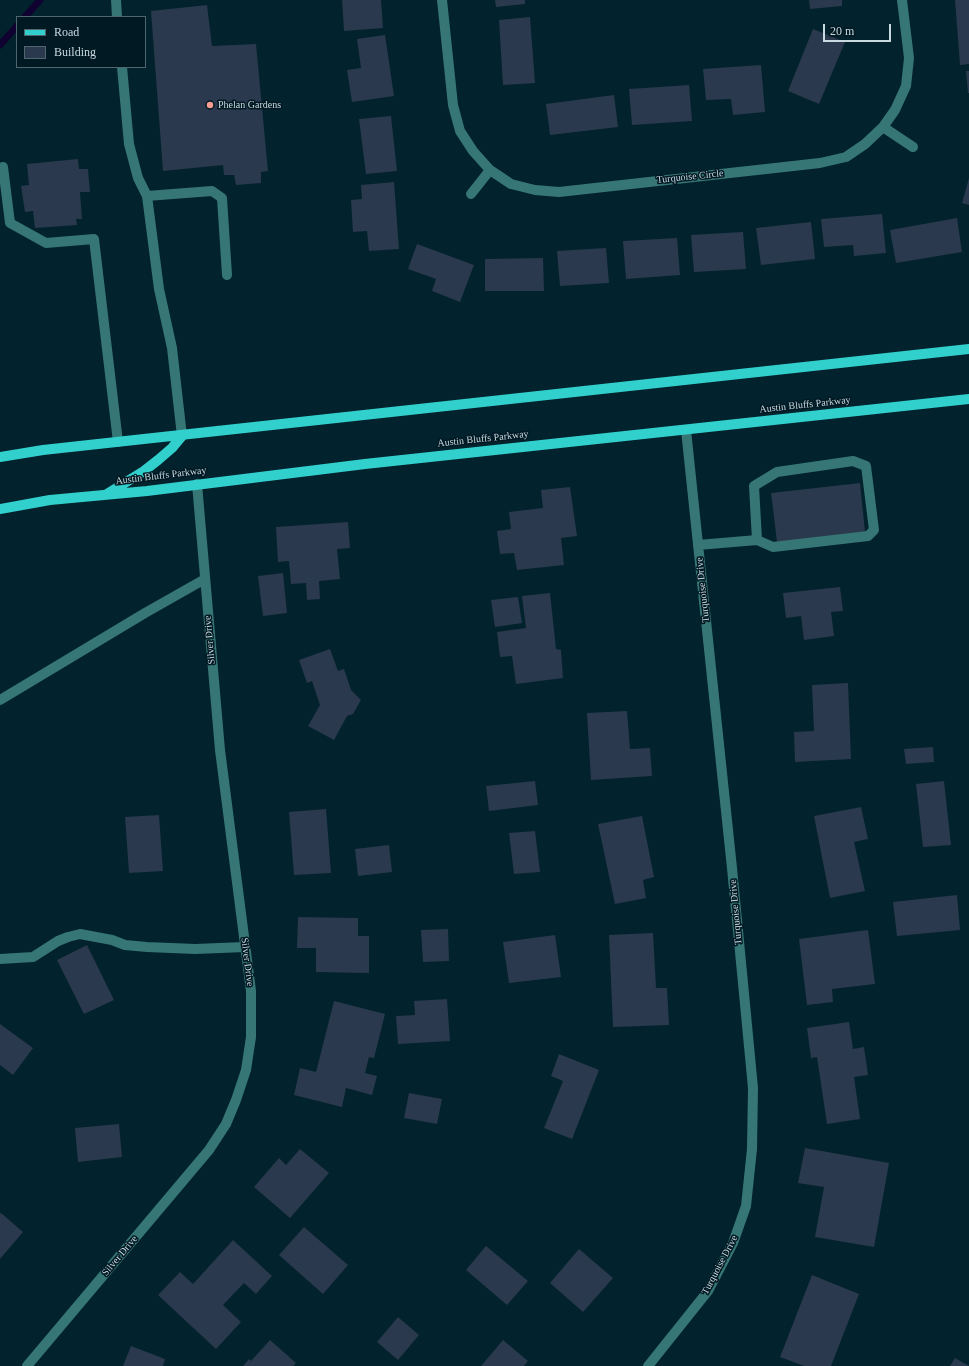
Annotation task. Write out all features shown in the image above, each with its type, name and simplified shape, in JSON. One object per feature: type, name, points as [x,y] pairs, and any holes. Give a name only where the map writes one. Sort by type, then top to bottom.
[{"type":"main road","points":[[0,457],[43,450],[969,349]]},
{"type":"main road","name":"Austin Bluffs Parkway","points":[[0,510],[50,500],[106,495],[373,463],[969,399]]},
{"type":"main road","points":[[106,495],[144,471],[172,448],[182,436]]},
{"type":"street","points":[[116,0],[118,16]]},
{"type":"street","name":"Turquoise Circle","points":[[442,0],[453,105],[460,131],[473,151],[490,170],[511,184],[535,190],[559,192],[820,163],[846,157],[865,144],[883,127],[895,110],[906,86],[909,58],[902,0]]},
{"type":"street","points":[[122,68],[129,144],[138,178],[147,196],[159,290],[172,348],[182,436]]},
{"type":"street","points":[[883,127],[913,147]]},
{"type":"street","points":[[2,167],[10,223],[46,243],[94,239],[118,442]]},
{"type":"street","points":[[471,194],[490,170]]},
{"type":"street","points":[[147,196],[212,191],[222,198],[227,275]]},
{"type":"street","name":"Turquoise Drive","points":[[648,1366],[708,1291],[733,1243],[746,1206],[752,1149],[752,1088],[732,868],[686,430]]},
{"type":"street","points":[[698,545],[757,540],[773,547],[868,536],[874,530],[866,466],[853,461],[777,472],[754,486],[757,540]]},
{"type":"street","name":"Silver Drive","points":[[28,1366],[210,1150],[226,1124],[246,1070],[251,1037],[251,991],[220,750],[196,484]]},
{"type":"street","points":[[0,700],[145,612],[205,579]]},
{"type":"street","points":[[0,959],[33,957],[58,941],[80,934],[112,940],[125,945],[147,947],[195,949],[245,947]]},
{"type":"building","points":[[342,0],[381,0],[383,28],[344,31]]},
{"type":"building","points":[[495,0],[525,0],[525,4],[496,7]]},
{"type":"building","points":[[809,0],[842,0],[842,6],[810,9]]},
{"type":"building","points":[[955,0],[969,0],[969,64],[960,65]]},
{"type":"building","name":"Phelan Gardens","points":[[207,5],[212,46],[256,44],[268,171],[261,172],[261,183],[236,185],[234,175],[224,175],[223,165],[163,171],[151,11]]},
{"type":"building","points":[[530,17],[535,83],[503,85],[499,20]]},
{"type":"building","points":[[813,29],[845,42],[819,104],[788,91]]},
{"type":"building","points":[[385,35],[394,96],[352,102],[347,70],[361,68],[357,39]]},
{"type":"building","points":[[761,65],[765,112],[733,115],[731,99],[706,100],[703,69]]},
{"type":"building","points":[[966,71],[969,71],[969,93],[968,93]]},
{"type":"building","points":[[689,85],[692,121],[632,125],[629,89]]},
{"type":"building","points":[[614,95],[618,127],[550,135],[546,104]]},
{"type":"building","points":[[391,116],[397,171],[366,174],[359,119]]},
{"type":"building","points":[[78,159],[79,169],[88,169],[90,192],[80,192],[82,219],[76,219],[77,225],[35,228],[33,211],[25,212],[21,186],[29,185],[27,164]]},
{"type":"building","points":[[969,178],[969,205],[962,203]]},
{"type":"building","points":[[394,182],[399,249],[369,251],[367,231],[353,232],[351,200],[362,199],[361,185]]},
{"type":"building","points":[[882,214],[886,253],[854,256],[853,245],[824,247],[821,219]]},
{"type":"building","points":[[957,218],[962,252],[896,263],[890,230]]},
{"type":"building","points":[[811,222],[815,259],[761,265],[756,228]]},
{"type":"building","points":[[743,232],[746,269],[694,272],[691,235]]},
{"type":"building","points":[[677,238],[680,275],[626,279],[623,241]]},
{"type":"building","points":[[417,244],[474,265],[460,302],[432,291],[436,279],[408,269]]},
{"type":"building","points":[[606,248],[609,283],[560,286],[557,251]]},
{"type":"building","points":[[543,258],[544,291],[485,291],[485,259]]},
{"type":"building","points":[[860,483],[865,532],[777,542],[771,493]]},
{"type":"building","points":[[570,487],[577,536],[561,538],[564,565],[517,570],[514,553],[500,554],[497,531],[511,529],[509,512],[543,508],[541,490]]},
{"type":"building","points":[[348,522],[350,548],[337,549],[340,579],[319,581],[320,599],[307,600],[306,583],[291,584],[289,561],[278,562],[276,527]]},
{"type":"building","points":[[283,573],[287,613],[263,616],[258,576]]},
{"type":"building","points":[[840,587],[843,611],[831,612],[834,636],[804,640],[801,616],[786,618],[783,593]]},
{"type":"building","points":[[550,593],[556,649],[561,650],[563,678],[516,684],[512,656],[500,657],[497,632],[526,628],[522,596]]},
{"type":"building","points":[[518,597],[522,623],[495,627],[491,600]]},
{"type":"building","points":[[330,649],[338,671],[344,669],[351,690],[361,700],[353,714],[347,716],[334,740],[308,726],[320,705],[312,681],[307,683],[299,660]]},
{"type":"building","points":[[848,683],[851,759],[795,762],[794,732],[814,731],[812,685]]},
{"type":"building","points":[[627,711],[630,749],[650,748],[652,776],[591,780],[587,713]]},
{"type":"building","points":[[933,747],[934,762],[906,764],[904,749]]},
{"type":"building","points":[[535,781],[538,805],[489,811],[486,786]]},
{"type":"building","points":[[944,781],[951,845],[923,847],[916,784]]},
{"type":"building","points":[[861,807],[868,839],[854,842],[865,891],[830,898],[814,816]]},
{"type":"building","points":[[326,809],[331,873],[294,875],[289,812]]},
{"type":"building","points":[[159,815],[163,871],[129,873],[125,817]]},
{"type":"building","points":[[642,816],[654,877],[643,880],[646,898],[615,904],[598,824]]},
{"type":"building","points":[[535,831],[540,872],[514,874],[509,833]]},
{"type":"building","points":[[389,845],[392,872],[358,876],[355,849]]},
{"type":"building","points":[[957,895],[960,930],[897,936],[893,902]]},
{"type":"building","points":[[298,917],[358,918],[358,936],[369,936],[369,973],[316,972],[316,948],[297,948]]},
{"type":"building","points":[[448,929],[449,961],[423,962],[421,930]]},
{"type":"building","points":[[868,930],[875,984],[832,989],[833,1002],[807,1005],[799,939]]},
{"type":"building","points":[[653,933],[656,988],[667,988],[669,1025],[613,1027],[609,935]]},
{"type":"building","points":[[555,935],[561,977],[509,983],[503,942]]},
{"type":"building","points":[[87,945],[114,1000],[84,1014],[57,960]]},
{"type":"building","points":[[447,999],[450,1041],[398,1044],[396,1016],[415,1015],[414,1001]]},
{"type":"building","points":[[334,1001],[385,1014],[374,1058],[369,1057],[365,1073],[377,1076],[372,1095],[346,1088],[342,1107],[294,1095],[300,1068],[316,1072]]},
{"type":"building","points":[[849,1022],[853,1049],[864,1047],[868,1075],[854,1077],[860,1119],[827,1124],[817,1057],[811,1058],[807,1028]]},
{"type":"building","points":[[0,1024],[33,1048],[13,1075],[0,1065]]},
{"type":"building","points":[[559,1054],[599,1070],[572,1139],[544,1128],[563,1081],[551,1076]]},
{"type":"building","points":[[409,1093],[442,1099],[437,1124],[404,1118]]},
{"type":"building","points":[[119,1124],[122,1157],[78,1162],[75,1128]]},
{"type":"building","points":[[805,1148],[889,1163],[874,1247],[815,1237],[824,1187],[798,1183]]},
{"type":"building","points":[[300,1149],[329,1173],[290,1218],[254,1187],[279,1158],[286,1165]]},
{"type":"building","points":[[1,1213],[23,1232],[0,1259],[0,1214]]},
{"type":"building","points":[[304,1227],[348,1265],[323,1294],[279,1255]]},
{"type":"building","points":[[233,1240],[272,1276],[256,1294],[244,1283],[223,1305],[241,1322],[216,1349],[158,1295],[180,1272],[193,1284]]},
{"type":"building","points":[[486,1246],[528,1281],[507,1305],[466,1270]]},
{"type":"building","points":[[579,1249],[613,1278],[583,1312],[550,1283]]},
{"type":"building","points":[[812,1275],[859,1294],[831,1366],[804,1366],[780,1357]]},
{"type":"building","points":[[398,1317],[419,1335],[398,1360],[377,1342]]},
{"type":"building","points":[[270,1340],[296,1363],[293,1366],[243,1366],[249,1359],[251,1361]]},
{"type":"building","points":[[503,1340],[528,1361],[524,1366],[481,1366]]},
{"type":"building","points":[[131,1346],[165,1359],[163,1366],[123,1366]]},
{"type":"building","points":[[955,1358],[969,1366],[950,1366]]},
{"type":"waterway","points":[[26,16],[40,0]]},
{"type":"waterway","points":[[0,45],[16,27]]},
{"type":"place","name":"Phelan Gardens","points":[[210,105]]}]
